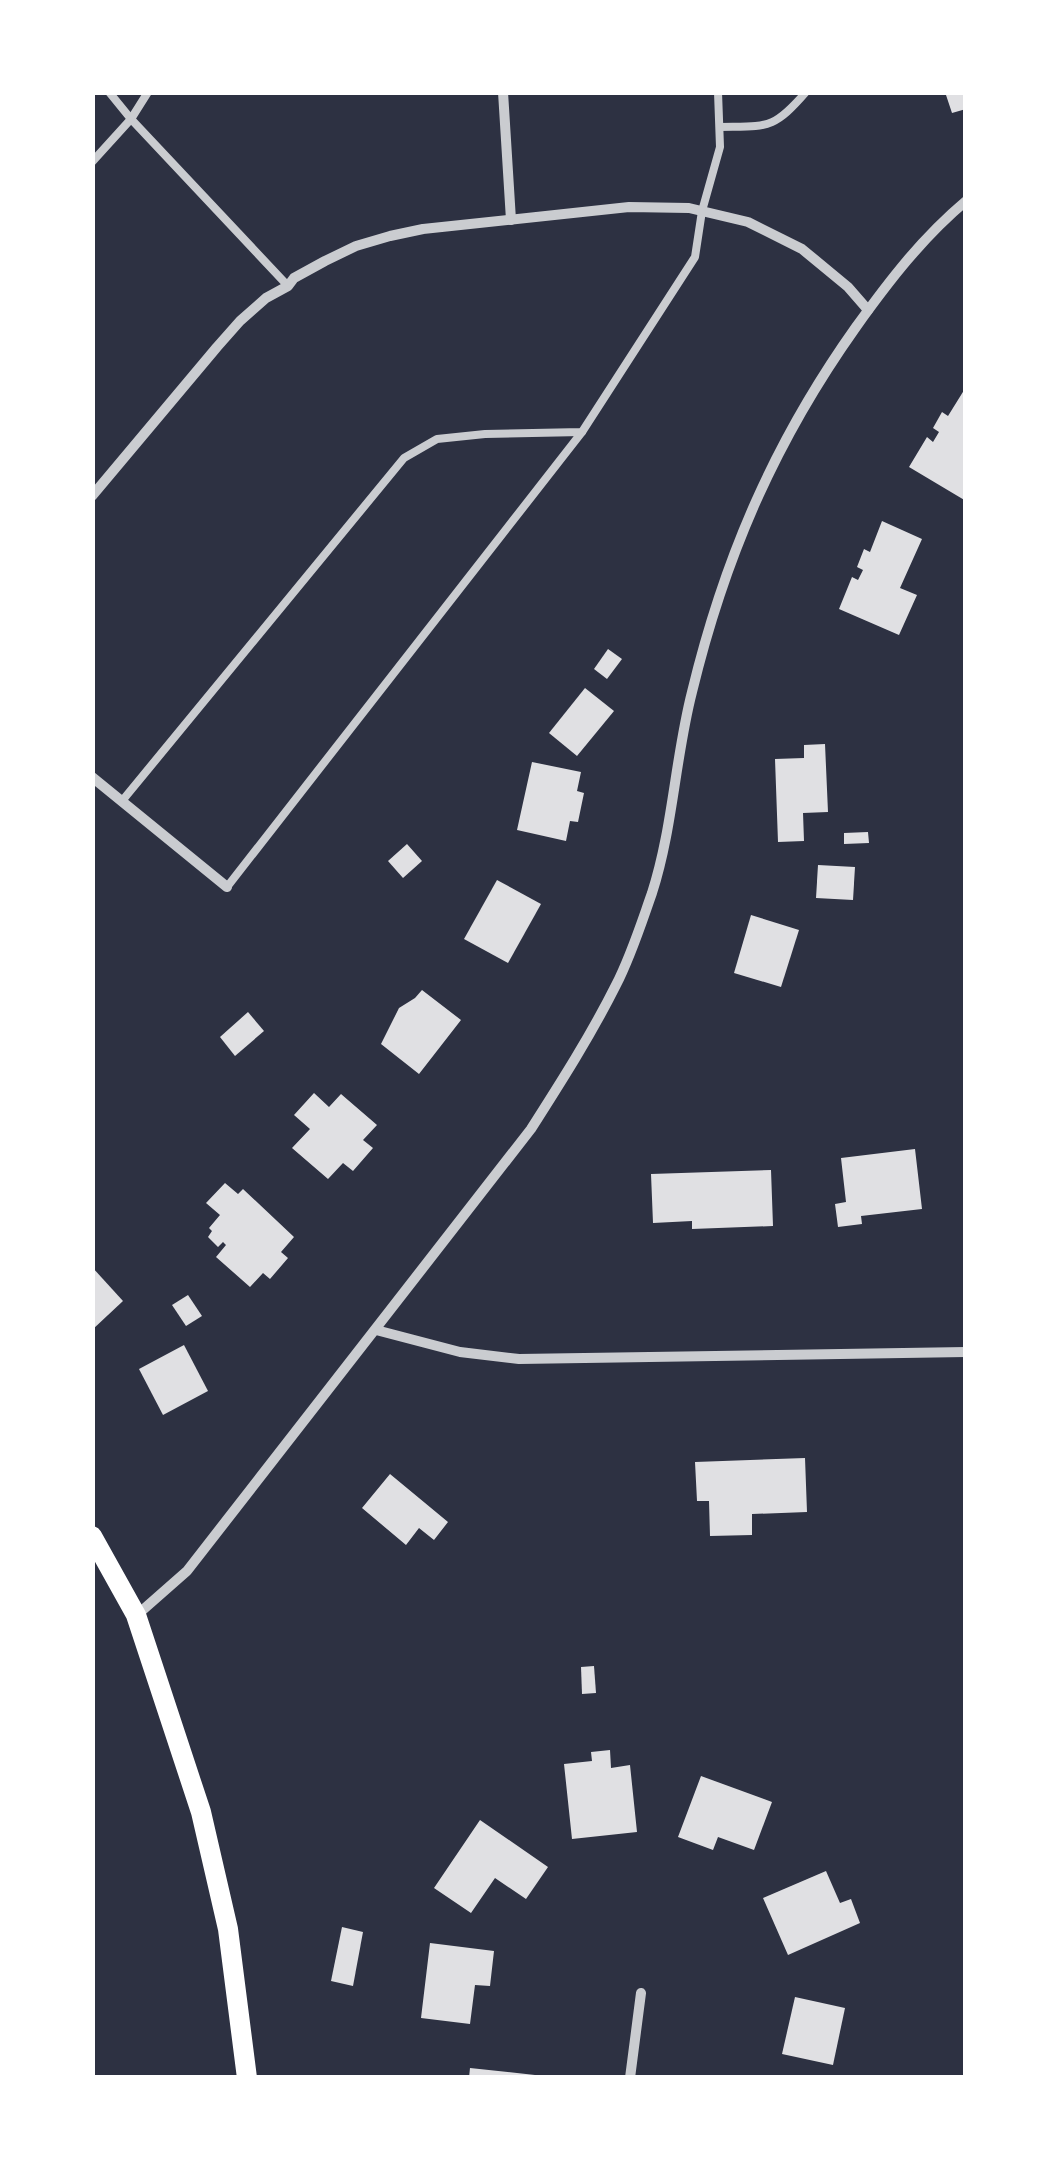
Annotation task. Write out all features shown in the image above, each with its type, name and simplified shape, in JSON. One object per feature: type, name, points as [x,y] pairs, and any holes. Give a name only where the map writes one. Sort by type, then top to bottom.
[{"type":"main road","points":[[92,1536],[136,1616],[201,1812],[228,1930],[247,2078]]},
{"type":"street","points":[[503,92],[510,220]]},
{"type":"street","points":[[136,1616],[187,1572],[531,1129],[578,1055],[617,984],[653,888],[672,810],[690,696],[714,606],[745,522],[782,445],[827,368],[916,249],[966,201]]},
{"type":"street","points":[[92,496],[240,321],[266,298],[325,260],[390,236],[629,208],[702,210],[748,222],[802,249],[848,287],[868,310]]},
{"type":"street","points":[[92,777],[227,887]]},
{"type":"street","points":[[376,1330],[460,1352],[519,1359],[966,1352]]},
{"type":"street","points":[[630,2078],[640,1993]]},
{"type":"lane","points":[[109,92],[288,286]]},
{"type":"lane","points":[[92,162],[131,119],[148,92]]},
{"type":"lane","points":[[227,887],[582,432],[695,257],[702,210],[720,147],[718,92]]},
{"type":"lane","points":[[720,126],[764,126],[785,116],[806,92]]},
{"type":"lane","points":[[122,801],[404,458],[437,438],[582,432]]},
{"type":"building","points":[[945,92],[966,92],[966,109],[952,113]]},
{"type":"building","points":[[966,387],[966,501],[909,467],[927,437],[933,442],[939,432],[933,428],[942,412],[948,416]]},
{"type":"building","points":[[882,521],[922,539],[900,588],[917,595],[899,635],[839,609],[852,577],[858,580],[863,570],[857,567],[864,549],[870,552]]},
{"type":"building","points":[[608,649],[622,659],[607,679],[594,669]]},
{"type":"building","points":[[585,688],[614,711],[577,756],[549,733]]},
{"type":"building","points":[[825,744],[828,812],[803,813],[804,841],[778,842],[775,759],[804,758],[804,745]]},
{"type":"building","points":[[532,762],[581,772],[577,791],[584,793],[578,822],[570,821],[566,841],[517,830]]},
{"type":"building","points":[[868,832],[869,843],[844,844],[844,833]]},
{"type":"building","points":[[407,844],[422,861],[403,878],[388,861]]},
{"type":"building","points":[[818,865],[855,867],[853,900],[816,898]]},
{"type":"building","points":[[497,880],[541,904],[508,963],[464,939]]},
{"type":"building","points":[[751,915],[799,930],[781,987],[734,973]]},
{"type":"building","points":[[422,990],[461,1020],[419,1074],[381,1044],[399,1008]]},
{"type":"building","points":[[248,1012],[264,1031],[235,1056],[220,1037]]},
{"type":"building","points":[[314,1093],[329,1107],[341,1094],[377,1125],[363,1140],[373,1148],[353,1171],[343,1163],[328,1179],[292,1148],[310,1129],[294,1115]]},
{"type":"building","points":[[915,1149],[922,1209],[861,1216],[862,1224],[838,1227],[835,1204],[846,1202],[841,1158]]},
{"type":"building","points":[[771,1170],[773,1226],[692,1229],[692,1221],[653,1223],[651,1174]]},
{"type":"building","points":[[225,1183],[238,1194],[243,1189],[294,1237],[281,1252],[288,1258],[270,1279],[263,1273],[250,1287],[216,1257],[226,1245],[223,1242],[218,1247],[208,1237],[212,1231],[209,1228],[220,1215],[206,1203]]},
{"type":"building","points":[[92,1267],[123,1301],[92,1330]]},
{"type":"building","points":[[188,1295],[202,1316],[186,1326],[172,1305]]},
{"type":"building","points":[[184,1345],[208,1391],[163,1415],[139,1369]]},
{"type":"building","points":[[805,1458],[807,1512],[752,1514],[752,1535],[710,1536],[709,1501],[697,1501],[695,1462]]},
{"type":"building","points":[[390,1474],[448,1522],[434,1540],[419,1528],[406,1545],[362,1508]]},
{"type":"building","points":[[594,1666],[596,1693],[582,1694],[581,1667]]},
{"type":"building","points":[[610,1750],[611,1768],[630,1765],[637,1832],[572,1839],[564,1764],[592,1761],[591,1752]]},
{"type":"building","points":[[701,1776],[772,1802],[754,1850],[718,1837],[713,1850],[678,1837]]},
{"type":"building","points":[[480,1820],[548,1867],[526,1899],[495,1878],[471,1913],[434,1888]]},
{"type":"building","points":[[826,1871],[840,1903],[851,1899],[860,1923],[788,1955],[763,1898]]},
{"type":"building","points":[[342,1927],[363,1932],[353,1986],[331,1981]]},
{"type":"building","points":[[430,1943],[494,1951],[490,1986],[475,1985],[470,2024],[421,2018]]},
{"type":"building","points":[[795,1997],[845,2008],[833,2065],[782,2054]]},
{"type":"building","points":[[470,2068],[535,2075],[535,2078],[469,2078]]}]
